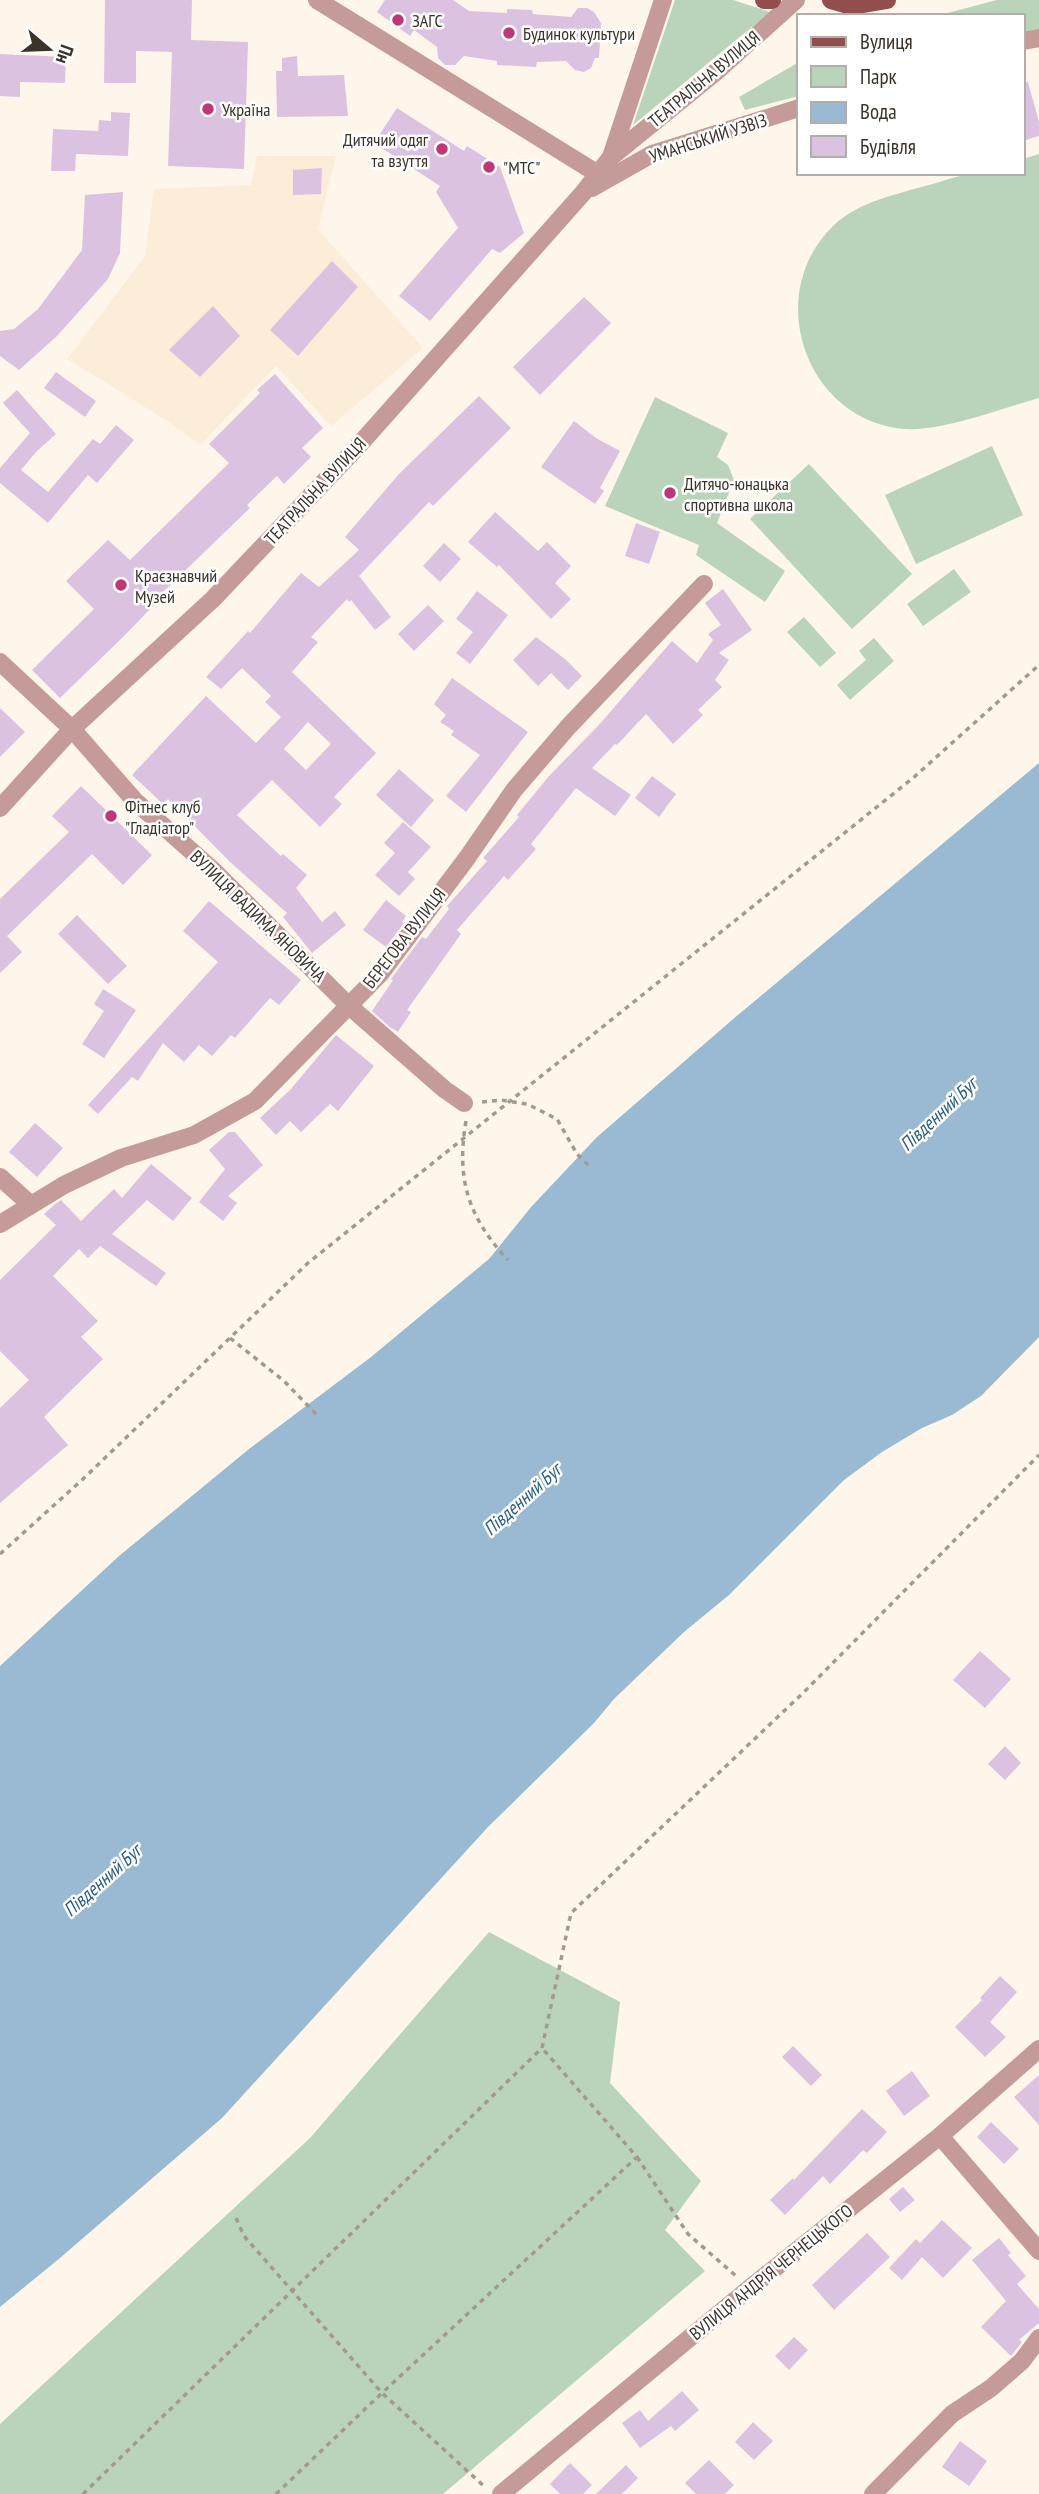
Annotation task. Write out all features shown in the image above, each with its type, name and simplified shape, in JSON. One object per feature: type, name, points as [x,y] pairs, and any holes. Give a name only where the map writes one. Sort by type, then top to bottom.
[{"type":"main road","points":[[764,0],[772,0]]},
{"type":"main road","points":[[831,0],[852,6],[887,0]]},
{"type":"street","points":[[317,0],[598,174]]},
{"type":"street","name":"ТЕАТРАЛЬНА ВУЛИЦЯ","points":[[611,157],[663,0]]},
{"type":"street","name":"ТЕАТРАЛЬНА ВУЛИЦЯ","points":[[0,808],[72,729],[213,599],[359,445],[583,193],[611,157],[717,71],[796,0]]},
{"type":"street","name":"УМАНСЬКИЙ УЗВІЗ","points":[[583,193],[652,154],[797,109]]},
{"type":"street","name":"БЕРЕГОВА ВУЛИЦЯ","points":[[0,1224],[64,1185],[121,1158],[194,1135],[255,1101],[380,974],[514,790],[568,727],[704,584]]},
{"type":"street","name":"ВУЛИЦЯ ВАДИМА ЯНОВИЧА","points":[[0,662],[72,729],[135,801],[215,872],[348,1006],[464,1103]]},
{"type":"street","points":[[0,1177],[31,1205]]},
{"type":"street","name":"ВУЛИЦЯ АНДРІЯ ЧЕРНЕЦЬКОГО","points":[[501,2494],[750,2288],[940,2136],[1039,2049]]},
{"type":"street","points":[[940,2136],[1039,2251]]},
{"type":"street","points":[[873,2494],[952,2414],[991,2388],[1022,2361],[1039,2337]]},
{"type":"path","points":[[0,1554],[83,1479],[308,1263],[913,778],[1039,666]]},
{"type":"path","points":[[508,1260],[478,1224],[468,1199],[462,1167],[467,1113],[464,1103],[501,1100],[527,1104],[557,1119],[577,1154],[590,1167]]},
{"type":"path","points":[[230,1338],[284,1381],[317,1415]]},
{"type":"path","points":[[83,2494],[542,2048],[571,1913],[803,1693],[1039,1455]]},
{"type":"path","points":[[542,2048],[637,2157],[688,2234],[750,2288]]},
{"type":"path","points":[[276,2494],[637,2157]]},
{"type":"path","points":[[236,2218],[244,2236],[382,2393],[493,2494]]},
{"type":"shaded area","points":[[257,156],[336,156],[318,229],[423,348],[331,426],[276,366],[200,445],[171,423],[67,359],[145,256],[154,189],[251,185]]},
{"type":"green space","points":[[675,0],[733,0],[770,12],[633,125]]},
{"type":"green space","points":[[997,0],[1039,0],[1039,31],[1025,34],[1025,14],[944,14]]},
{"type":"green space","points":[[797,63],[797,97],[745,110],[739,97]]},
{"type":"green space","points":[[1039,154],[1039,398],[954,423],[920,429],[905,429],[871,421],[842,404],[820,379],[805,350],[798,318],[800,286],[812,254],[833,226],[854,210],[955,177],[1025,175],[1025,158]]},
{"type":"green space","name":"Дитячо-юнацька спортивна школа","points":[[655,397],[728,433],[717,457],[728,465],[734,480],[717,523],[785,571],[765,602],[696,555],[699,545],[605,506]]},
{"type":"green space","points":[[992,446],[1023,515],[916,564],[885,495]]},
{"type":"green space","points":[[809,464],[912,574],[852,629],[750,519]]},
{"type":"green space","points":[[954,569],[971,592],[923,626],[907,604]]},
{"type":"green space","points":[[804,617],[836,653],[820,667],[787,632]]},
{"type":"green space","points":[[874,638],[894,661],[850,700],[837,685],[866,660],[859,651]]},
{"type":"green space","points":[[489,1932],[620,2002],[610,2083],[701,2181],[665,2230],[705,2271],[443,2494],[0,2494],[0,2424],[310,2138]]},
{"type":"water","name":"Південний Буг","points":[[1039,763],[1039,1337],[981,1396],[952,1415],[922,1428],[882,1452],[844,1480],[729,1595],[684,1632],[614,1699],[594,1723],[488,1827],[222,2118],[0,2307],[0,1666],[119,1556],[249,1449],[371,1357],[489,1259],[532,1206],[597,1137],[732,1020]]},
{"type":"building","name":"Україна","points":[[105,0],[192,0],[191,40],[248,42],[244,169],[168,166],[172,52],[136,51],[136,83],[104,83]]},
{"type":"building","name":"Будинок культури","points":[[385,0],[453,0],[469,11],[507,13],[507,9],[532,10],[533,14],[571,17],[578,8],[587,8],[594,12],[601,23],[599,58],[595,58],[591,68],[584,72],[575,70],[566,61],[537,62],[536,67],[497,65],[497,61],[464,56],[455,65],[445,65],[438,58],[437,47],[414,30],[410,36],[377,12]]},
{"type":"building","points":[[0,54],[66,57],[65,83],[20,82],[20,97],[0,96]]},
{"type":"building","points":[[297,56],[298,76],[344,75],[348,116],[277,117],[276,71],[282,71],[282,58]]},
{"type":"building","points":[[1028,82],[1039,122],[1039,136],[1025,140],[1025,83]]},
{"type":"building","points":[[397,108],[464,151],[467,146],[500,167],[524,233],[500,253],[492,249],[430,321],[399,296],[458,228],[436,192],[440,186],[374,143]]},
{"type":"building","points":[[111,112],[130,113],[128,156],[76,154],[75,171],[51,171],[53,129],[98,131],[99,120],[111,121]]},
{"type":"building","points":[[322,168],[321,194],[293,195],[293,170]]},
{"type":"building","points":[[123,192],[120,253],[108,279],[57,336],[19,370],[0,356],[0,331],[14,329],[38,309],[82,250],[85,195]]},
{"type":"building","points":[[332,261],[358,287],[298,356],[270,330]]},
{"type":"building","points":[[584,297],[611,323],[540,395],[513,367]]},
{"type":"building","points":[[213,306],[240,336],[200,377],[169,350]]},
{"type":"building","points":[[56,372],[96,401],[85,417],[44,388]]},
{"type":"building","points":[[275,374],[323,428],[302,448],[311,457],[284,484],[277,476],[247,505],[250,508],[163,592],[165,594],[60,698],[32,670],[94,609],[66,581],[108,540],[130,560],[229,463],[209,444],[260,393],[257,390]]},
{"type":"building","points":[[17,390],[56,434],[21,470],[48,492],[93,439],[100,444],[116,425],[134,440],[97,483],[88,475],[48,523],[0,483],[0,468],[30,433],[3,403]]},
{"type":"building","points":[[479,396],[511,428],[433,506],[429,502],[359,576],[391,617],[375,630],[351,600],[349,602],[347,599],[311,637],[318,642],[292,672],[376,753],[334,797],[342,804],[320,827],[272,780],[237,815],[281,856],[283,854],[307,875],[296,888],[322,922],[335,911],[346,925],[312,953],[283,917],[287,913],[229,861],[168,799],[163,804],[132,775],[206,696],[256,743],[281,717],[265,702],[271,696],[242,668],[221,689],[206,677],[248,631],[250,633],[301,573],[319,587],[359,550],[345,537],[399,474]],"holes":[[[308,722],[331,744],[306,770],[284,749]]]},
{"type":"building","points":[[574,421],[596,438],[620,451],[600,488],[604,491],[595,504],[541,467]]},
{"type":"building","points":[[495,512],[538,551],[547,542],[571,566],[555,583],[571,599],[551,619],[499,565],[497,567],[468,542]]},
{"type":"building","points":[[636,523],[660,532],[649,564],[625,556]]},
{"type":"building","points":[[444,543],[461,559],[440,582],[423,566]]},
{"type":"building","points":[[723,589],[752,630],[719,653],[729,660],[715,680],[722,687],[698,710],[703,715],[673,744],[646,714],[617,745],[615,744],[592,768],[631,795],[615,816],[576,788],[531,844],[536,849],[508,880],[504,876],[457,930],[461,934],[407,1010],[411,1012],[398,1032],[390,1027],[372,1011],[393,980],[391,979],[422,937],[426,939],[449,909],[447,906],[487,861],[483,858],[519,817],[517,815],[549,776],[597,727],[672,641],[697,663],[713,640],[708,634],[721,625],[705,603]]},
{"type":"building","points":[[477,591],[508,615],[470,664],[456,653],[473,632],[456,619]]},
{"type":"building","points":[[428,605],[444,621],[414,651],[398,634]]},
{"type":"building","points":[[536,637],[582,676],[568,690],[551,673],[538,686],[513,660]]},
{"type":"building","points":[[452,678],[528,732],[466,812],[446,796],[480,755],[451,735],[454,731],[440,722],[446,715],[434,704]]},
{"type":"building","points":[[0,708],[25,732],[0,757]]},
{"type":"building","points":[[399,769],[434,800],[411,827],[376,795]]},
{"type":"building","points":[[652,776],[676,794],[659,817],[635,798]]},
{"type":"building","points":[[81,786],[152,855],[123,885],[92,854],[7,936],[22,952],[0,973],[0,899],[69,832],[52,816]]},
{"type":"building","points":[[403,822],[431,847],[408,872],[415,879],[399,896],[375,875],[395,853],[384,843]]},
{"type":"building","points":[[386,900],[406,916],[402,922],[404,923],[386,947],[363,930]]},
{"type":"building","points":[[209,901],[301,980],[279,1005],[270,998],[235,1038],[231,1035],[212,1056],[199,1045],[184,1062],[163,1043],[138,1081],[132,1077],[98,1114],[88,1105],[218,962],[183,931]]},
{"type":"building","points":[[77,915],[127,966],[108,984],[58,934]]},
{"type":"building","points":[[103,989],[136,1010],[104,1058],[82,1044],[104,1011],[94,1004]]},
{"type":"building","points":[[336,1035],[374,1066],[338,1111],[330,1104],[301,1132],[290,1121],[276,1135],[260,1118],[291,1089]]},
{"type":"building","points":[[35,1123],[63,1148],[37,1177],[9,1152]]},
{"type":"building","points":[[229,1132],[235,1132],[263,1165],[228,1196],[237,1203],[223,1221],[199,1202],[225,1169],[209,1150]]},
{"type":"building","points":[[151,1164],[192,1198],[173,1221],[147,1200],[112,1234],[166,1273],[156,1286],[100,1246],[88,1258],[79,1249],[53,1276],[98,1321],[81,1337],[103,1359],[44,1417],[68,1445],[0,1503],[0,1408],[29,1380],[0,1351],[0,1280],[56,1225],[44,1214],[54,1205],[61,1200],[81,1221],[114,1189],[122,1198]]},
{"type":"building","points":[[980,1651],[1011,1679],[985,1708],[953,1680]]},
{"type":"building","points":[[1005,1746],[1021,1763],[1005,1780],[988,1764]]},
{"type":"building","points":[[1000,1976],[1017,1992],[990,2022],[1006,2037],[985,2057],[955,2027],[982,2000],[980,1998]]},
{"type":"building","points":[[793,2046],[822,2075],[811,2086],[782,2057]]},
{"type":"building","points":[[912,2071],[930,2096],[904,2116],[886,2091]]},
{"type":"building","points":[[1039,2075],[1039,2125],[1014,2097]]},
{"type":"building","points":[[862,2109],[887,2132],[867,2153],[863,2150],[830,2184],[823,2176],[785,2215],[770,2200],[793,2178],[794,2180]]},
{"type":"building","points":[[991,2122],[1019,2149],[1004,2164],[977,2137]]},
{"type":"building","points":[[903,2187],[915,2200],[900,2212],[889,2199]]},
{"type":"building","points":[[942,2220],[972,2248],[943,2278],[922,2257],[902,2280],[889,2268],[916,2239],[920,2243]]},
{"type":"building","points":[[867,2233],[890,2257],[834,2310],[812,2285]]},
{"type":"building","points":[[999,2238],[1011,2253],[1008,2255],[1026,2276],[1017,2284],[1039,2309],[1039,2323],[1019,2340],[1022,2342],[1011,2356],[981,2327],[1006,2301],[972,2260]]},
{"type":"building","points":[[794,2337],[808,2350],[789,2370],[775,2356]]},
{"type":"building","points":[[682,2391],[699,2410],[675,2431],[671,2426],[640,2448],[622,2423],[640,2410],[648,2421]]},
{"type":"building","points":[[753,2422],[773,2441],[754,2460],[735,2442]]},
{"type":"building","points":[[960,2441],[987,2461],[969,2486],[942,2467]]},
{"type":"building","points":[[709,2460],[734,2485],[725,2494],[696,2494],[685,2483]]},
{"type":"building","points":[[570,2463],[592,2485],[583,2494],[560,2494],[550,2484]]},
{"type":"building","points":[[626,2465],[638,2478],[622,2494],[596,2494]]},
{"type":"place","name":"ЗАГС","points":[[398,20]]},
{"type":"place","name":"Будинок культури","points":[[509,33]]},
{"type":"place","name":"Україна","points":[[208,109]]},
{"type":"place","name":"Дитячий одяг та взуття","points":[[442,149]]},
{"type":"place","name":"\"МТС\"","points":[[489,167]]},
{"type":"place","name":"Дитячо-юнацька спортивна школа","points":[[670,493]]},
{"type":"place","name":"Краєзнавчий Музей","points":[[121,585]]},
{"type":"place","name":"Фітнес клуб \"Гладіатор\"","points":[[111,816]]}]
